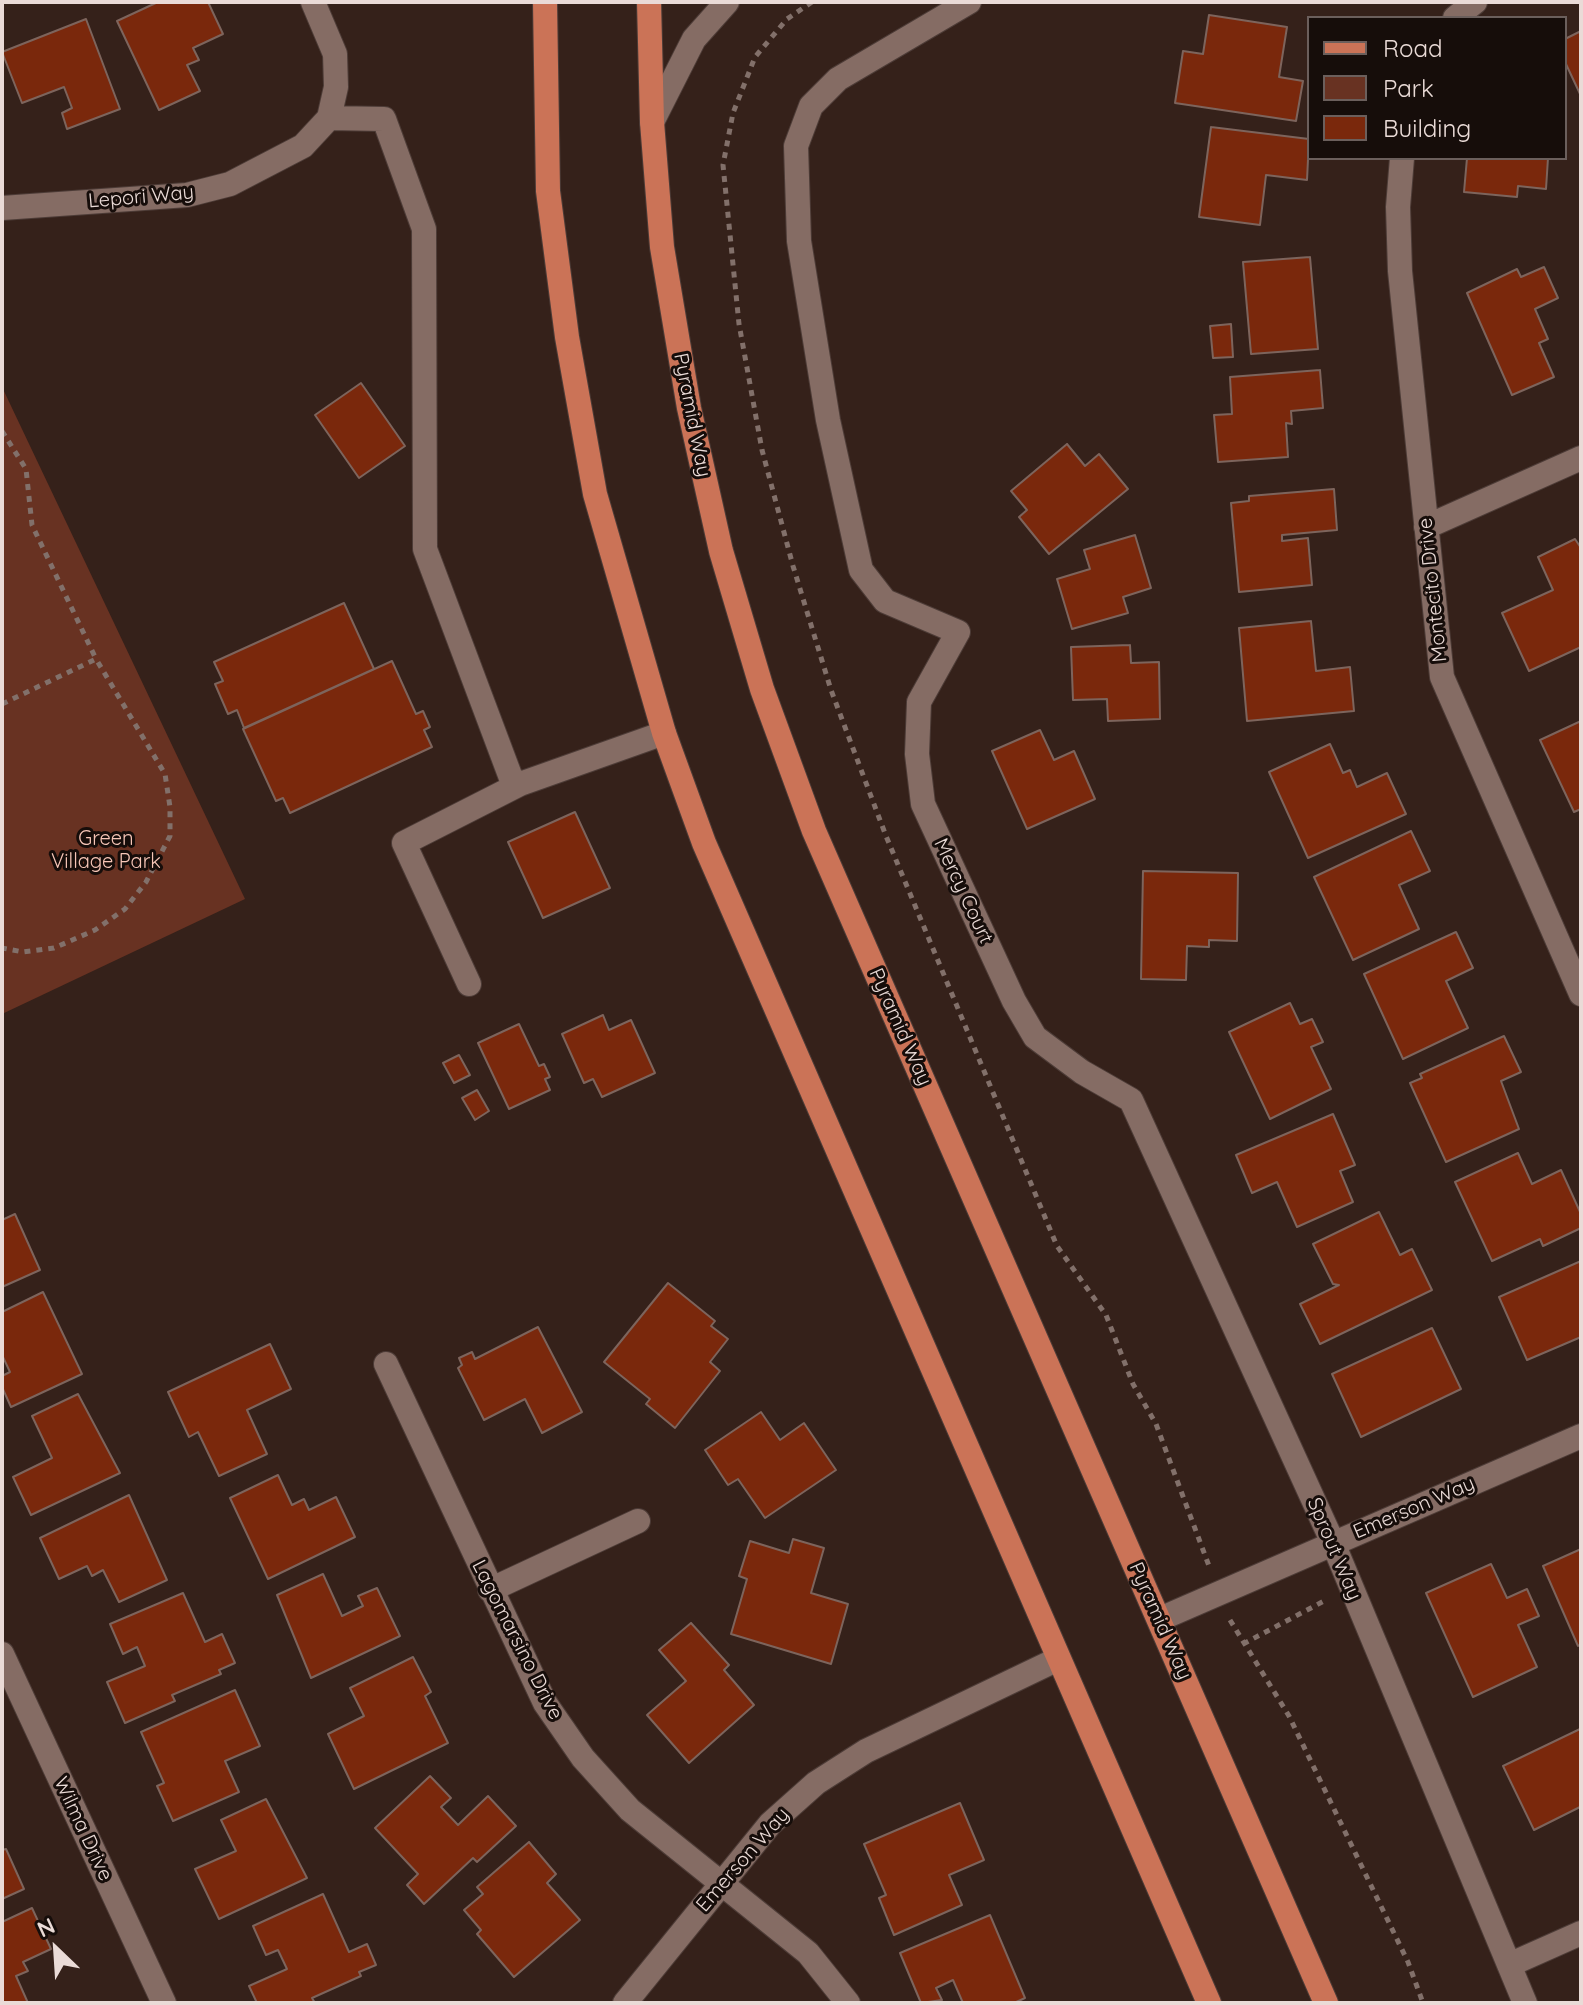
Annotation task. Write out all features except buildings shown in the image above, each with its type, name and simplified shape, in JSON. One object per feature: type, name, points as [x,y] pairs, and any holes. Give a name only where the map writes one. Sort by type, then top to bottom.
[{"type":"main road","points":[[545,2],[548,191],[567,337],[595,494],[664,733],[704,843],[1209,2003]]},
{"type":"main road","name":"Pyramid Way","points":[[649,2],[652,122],[662,247],[689,408],[721,551],[762,689],[814,831],[1326,2003]]},
{"type":"street","points":[[313,2],[335,54],[336,87],[329,118],[384,119],[424,229],[425,549],[511,778],[520,784]]},
{"type":"street","points":[[652,122],[694,39],[727,2]]},
{"type":"street","name":"Mercy Court","points":[[969,2],[838,79],[811,106],[796,146],[799,241],[828,420],[861,570],[885,601],[958,632],[919,702],[917,754],[923,804],[1014,1001],[1035,1037],[1082,1072],[1131,1100]]},
{"type":"street","points":[[1458,16],[1475,2]]},
{"type":"street","name":"Lepori Way","points":[[2,208],[187,195],[230,184],[303,146],[329,118]]},
{"type":"street","name":"Montecito Drive","points":[[1402,160],[1398,207],[1400,271],[1442,677],[1572,948],[1581,994]]},
{"type":"street","points":[[1426,527],[1581,458]]},
{"type":"street","points":[[469,984],[404,843],[520,784],[664,733]]},
{"type":"street","name":"Sprout Way","points":[[1131,1100],[1333,1543],[1525,2003]]},
{"type":"street","name":"Lagomarsino Drive","points":[[386,1364],[545,1703],[583,1758],[630,1810],[808,1953],[848,2003]]},
{"type":"street","name":"Emerson Way","points":[[1160,1619],[1581,1436]]},
{"type":"street","points":[[490,1590],[638,1521]]},
{"type":"street","name":"Wilma Drive","points":[[2,1654],[164,2003]]},
{"type":"street","name":"Emerson Way","points":[[625,2003],[770,1824],[816,1783],[866,1751],[1058,1659]]},
{"type":"street","points":[[1509,1965],[1581,1933]]},
{"type":"path","points":[[2,431],[26,469],[32,525],[96,659],[165,774],[170,836],[146,882],[125,909],[95,930],[54,948],[23,952],[2,948]]},
{"type":"path","points":[[2,704],[96,659]]},
{"type":"path","points":[[1243,1644],[1351,1587]]},
{"type":"green space","name":"Green Village Park","points":[[2,387],[245,899],[2,1014]]}]
